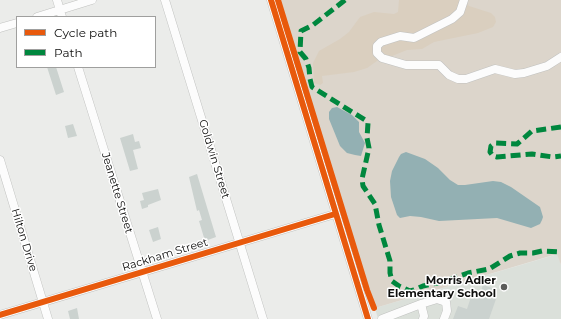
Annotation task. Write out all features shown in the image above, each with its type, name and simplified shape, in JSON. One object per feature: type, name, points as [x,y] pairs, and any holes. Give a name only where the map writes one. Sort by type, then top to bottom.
[{"type":"street","points":[[57,0],[61,13]]},
{"type":"street","points":[[43,16],[61,13],[92,0]]},
{"type":"street","name":"Goldwin Street","points":[[165,0],[263,319]]},
{"type":"street","points":[[271,0],[368,319]]},
{"type":"street","points":[[464,0],[460,12],[452,19],[414,38],[400,36],[381,42],[377,46],[377,53],[382,58],[406,65],[439,64],[449,75],[458,79],[470,77],[495,69],[515,74],[524,73],[547,66],[561,57]]},
{"type":"street","points":[[0,28],[16,23]]},
{"type":"street","name":"Jeanette Street","points":[[78,68],[157,319]]},
{"type":"street","name":"Hilton Drive","points":[[0,160],[48,319]]},
{"type":"street","name":"Rackham Street","points":[[0,315],[335,214]]},
{"type":"street","points":[[382,319],[437,299],[446,302],[447,311],[444,319]]},
{"type":"street","points":[[421,304],[424,316],[423,319]]},
{"type":"shaded area","points":[[280,0],[561,0],[561,265],[557,254],[375,308]]},
{"type":"shaded area","points":[[399,0],[464,0],[469,6],[491,13],[495,17],[496,22],[493,27],[478,33],[434,42],[422,49],[407,50],[392,56],[384,56],[367,68],[354,72],[322,76],[323,83],[320,85],[314,83],[313,63],[319,51],[349,32],[360,17],[374,12],[394,14],[398,12]]},
{"type":"shaded area","name":"Morris Adler Elementary School","points":[[558,254],[561,265],[561,319],[378,319],[375,308]]},
{"type":"water","points":[[337,107],[352,115],[359,122],[359,132],[365,143],[361,156],[347,153],[340,146],[329,119],[329,112],[332,108]]},
{"type":"water","points":[[406,152],[425,159],[458,185],[493,181],[501,182],[511,187],[540,207],[543,217],[540,224],[531,228],[497,218],[439,221],[410,216],[400,218],[397,215],[391,197],[390,181],[392,171],[399,157],[401,154]]},
{"type":"building","points":[[47,68],[56,68],[64,92],[56,95]]},
{"type":"building","points":[[73,124],[77,136],[68,138],[65,126]]},
{"type":"building","points":[[133,134],[135,142],[139,141],[141,148],[133,150],[138,169],[130,171],[120,138]]},
{"type":"building","points":[[197,174],[216,237],[205,241],[199,221],[202,220],[199,210],[197,211],[189,177]]},
{"type":"building","points":[[158,189],[161,200],[142,209],[140,201],[144,200],[142,193]]},
{"type":"building","points":[[158,227],[161,239],[153,242],[149,230]]},
{"type":"building","points":[[483,285],[492,288],[490,297],[496,299],[489,319],[453,319],[458,306],[467,309],[473,291],[480,294]]},
{"type":"building","points":[[77,308],[79,319],[70,319],[68,311]]},
{"type":"marked path","points":[[345,0],[313,25],[301,31],[300,52],[306,59],[312,87],[368,123],[367,138],[369,148],[362,179],[363,186],[375,204],[379,225],[390,261],[392,281],[410,291],[468,273],[489,269],[510,256],[520,253],[542,251],[561,252]]},
{"type":"marked path","points":[[561,127],[532,131],[517,144],[495,143],[491,146],[490,152],[493,156],[497,157],[532,154],[553,157],[561,156]]},
{"type":"cycle path","points":[[271,0],[368,319]]},
{"type":"cycle path","points":[[278,0],[367,290],[374,308]]},
{"type":"cycle path","points":[[0,315],[335,214]]},
{"type":"place","name":"Morris Adler Elementary School","points":[[504,287]]}]
